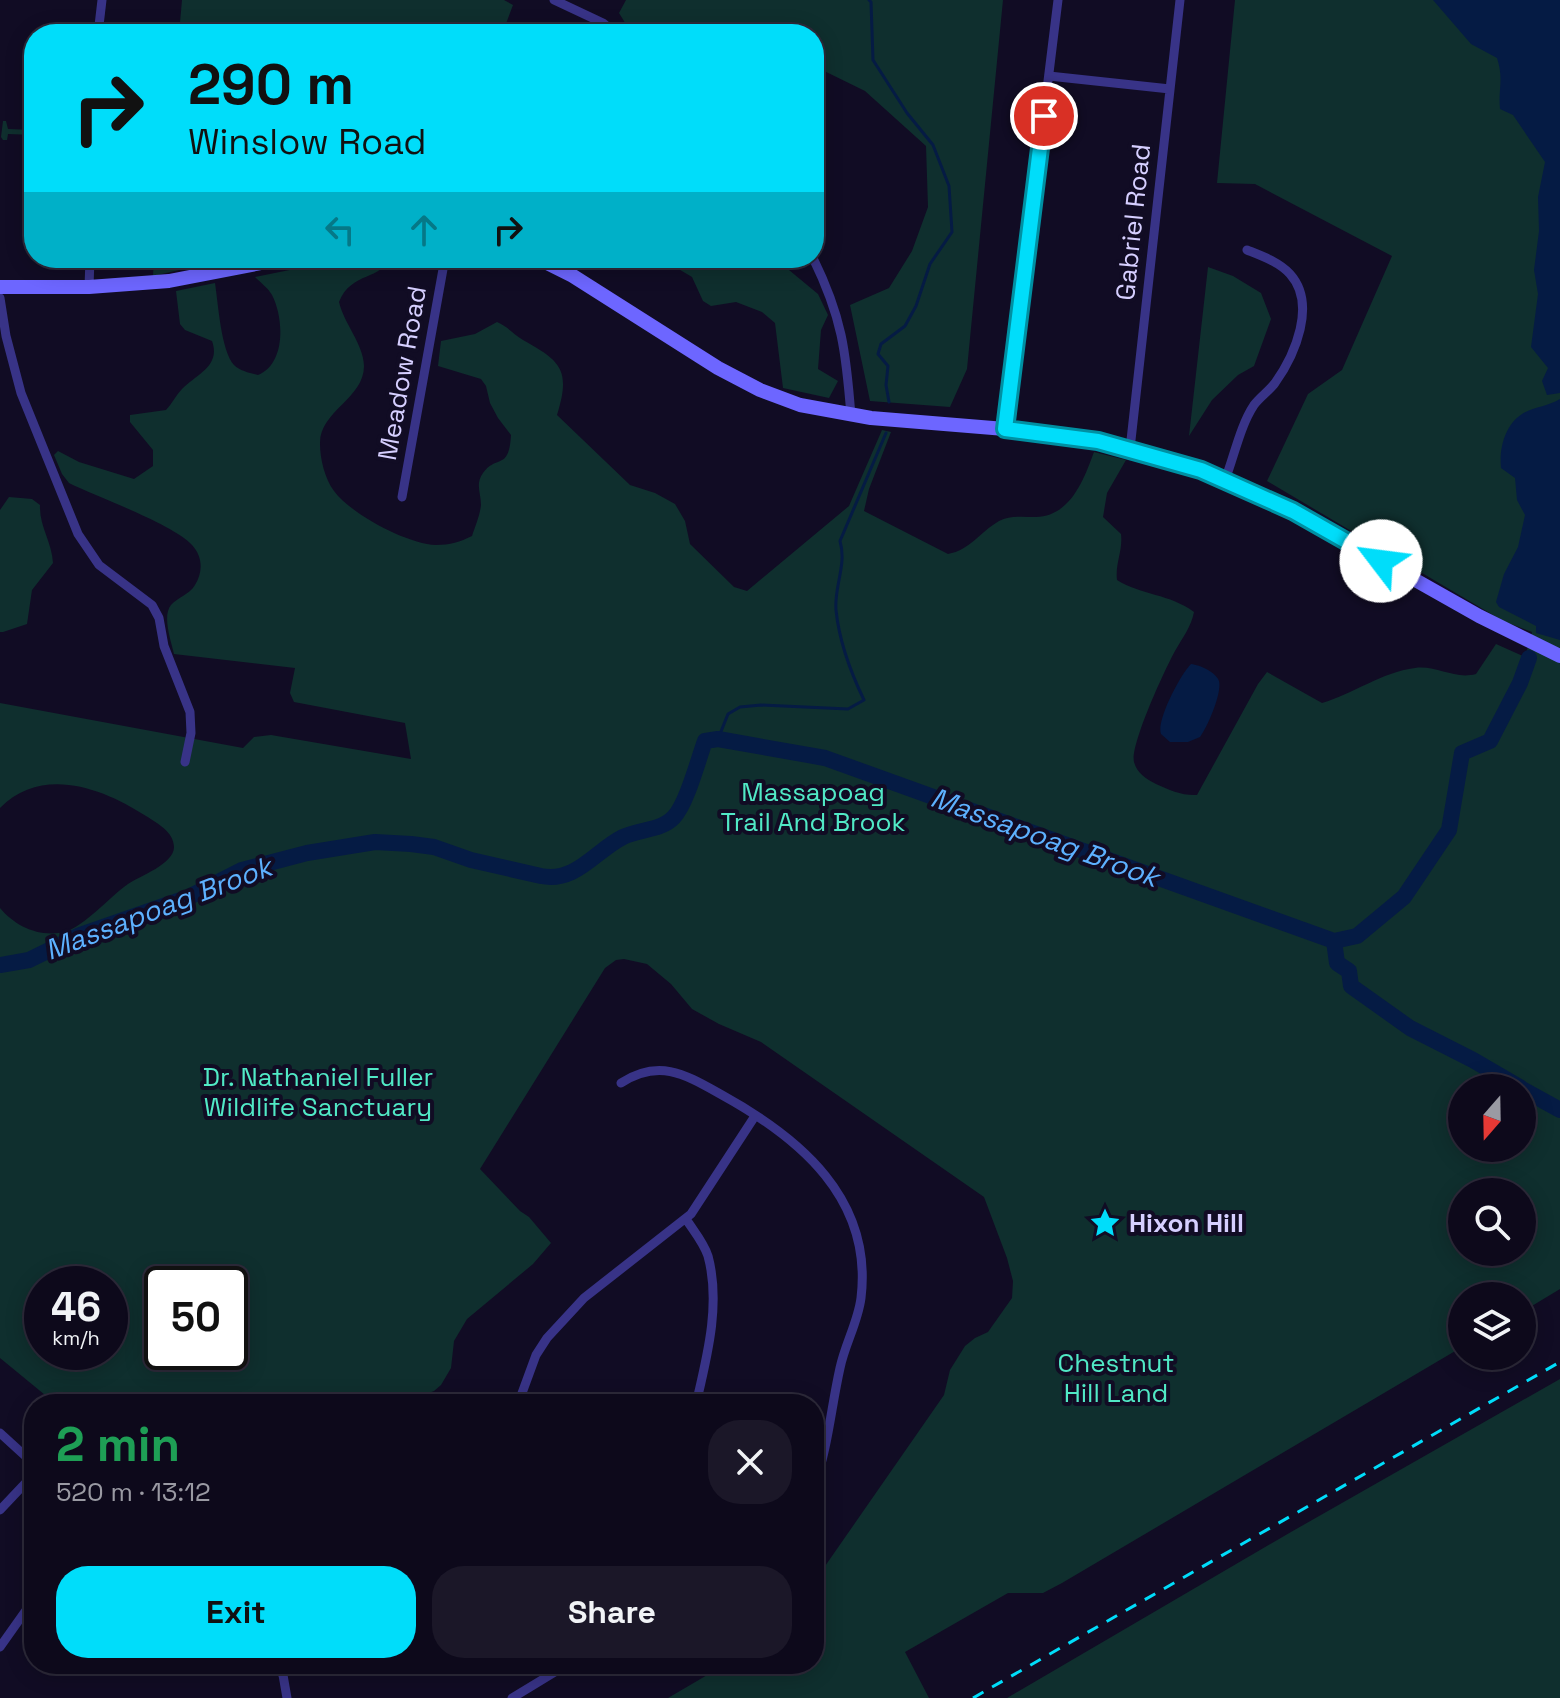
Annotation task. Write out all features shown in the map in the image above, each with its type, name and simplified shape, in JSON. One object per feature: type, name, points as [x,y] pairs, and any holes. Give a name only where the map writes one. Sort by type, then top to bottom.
[{"type":"main road","points":[[0,287],[89,287],[169,281],[236,268]]},
{"type":"main road","points":[[557,268],[718,368],[752,386],[800,405],[851,416],[1005,429],[1098,441],[1201,470],[1293,511],[1479,616],[1560,656]]},
{"type":"street","points":[[99,24],[102,0]]},
{"type":"street","points":[[554,0],[603,24]]},
{"type":"street","points":[[1005,429],[1058,0]]},
{"type":"street","name":"Gabriel Road","points":[[1130,449],[1180,0]]},
{"type":"street","points":[[1049,76],[1170,89]]},
{"type":"street","points":[[1225,480],[1254,405],[1273,387],[1288,363],[1302,315],[1301,291],[1289,273],[1269,259],[1247,250]]},
{"type":"street","points":[[89,287],[90,268]]},
{"type":"street","name":"Meadow Road","points":[[402,497],[443,268]]},
{"type":"street","points":[[818,268],[834,304],[844,341],[851,416]]},
{"type":"street","points":[[0,298],[21,393],[78,534],[99,565],[152,605],[159,618],[167,655],[190,712],[191,733],[185,762]]},
{"type":"street","points":[[621,1083],[649,1070],[670,1071],[692,1079],[797,1144],[830,1179],[848,1210],[862,1259],[861,1302],[841,1363],[824,1456]]},
{"type":"street","points":[[522,1394],[536,1355],[565,1317],[584,1298],[686,1219],[701,1202],[755,1116]]},
{"type":"street","points":[[686,1219],[707,1254],[714,1290],[708,1345],[698,1394]]},
{"type":"street","points":[[0,1433],[24,1455]]},
{"type":"street","points":[[0,1510],[24,1485]]},
{"type":"street","points":[[2,1640],[24,1612]]},
{"type":"street","points":[[282,1674],[287,1698]]},
{"type":"street","points":[[512,1698],[552,1674]]},
{"type":"green space","points":[[182,0],[504,0],[513,5],[506,24],[180,24]]},
{"type":"green space","points":[[626,0],[1003,0],[967,369],[950,407],[870,401],[850,305],[889,288],[912,251],[928,207],[926,146],[865,91],[824,71],[824,24],[626,24],[619,13]]},
{"type":"green space","points":[[1235,0],[1560,0],[1560,1289],[1536,1304],[1536,1282],[1448,1282],[1448,1355],[1062,1583],[1043,1593],[1008,1593],[905,1652],[929,1698],[668,1698],[709,1674],[824,1674],[824,1568],[944,1395],[950,1370],[965,1346],[988,1332],[1012,1298],[1013,1281],[984,1197],[761,1042],[692,1009],[671,984],[647,964],[624,959],[616,960],[605,968],[480,1169],[551,1243],[533,1264],[467,1319],[454,1341],[451,1368],[434,1391],[426,1394],[44,1394],[0,1358],[0,908],[12,920],[34,931],[67,931],[128,884],[163,864],[173,853],[174,847],[168,832],[146,816],[111,797],[73,785],[34,787],[0,808],[0,703],[243,748],[254,737],[271,735],[411,759],[405,723],[294,702],[290,693],[295,668],[174,654],[168,629],[168,610],[198,580],[201,565],[196,550],[169,528],[69,483],[62,474],[54,455],[58,451],[79,462],[134,479],[153,466],[153,450],[130,422],[130,415],[166,410],[182,389],[206,369],[214,350],[212,341],[185,330],[180,324],[176,291],[215,283],[223,338],[230,358],[239,369],[258,375],[274,361],[280,328],[272,295],[255,277],[300,268],[382,268],[351,285],[339,302],[360,349],[364,366],[357,387],[326,423],[320,444],[321,456],[328,481],[342,500],[395,534],[424,543],[446,544],[472,536],[480,509],[481,477],[488,467],[508,453],[511,435],[498,418],[481,379],[438,366],[441,341],[475,334],[497,322],[546,354],[560,368],[563,387],[557,415],[630,485],[675,504],[685,521],[690,544],[734,587],[747,591],[849,506],[882,430],[891,432],[864,511],[948,554],[963,549],[1004,519],[1048,515],[1058,510],[1074,494],[1094,452],[1126,460],[1107,493],[1103,517],[1121,534],[1117,580],[1194,612],[1149,707],[1137,740],[1134,762],[1145,778],[1152,782],[1176,792],[1197,795],[1267,672],[1322,703],[1403,670],[1423,668],[1460,675],[1476,674],[1496,644],[1525,657],[1532,632],[1503,621],[1267,481],[1308,394],[1342,370],[1392,256],[1255,184],[1217,183]]},
{"type":"green space","points":[[3,121],[6,121],[8,129],[24,130],[24,135],[8,134],[7,140],[1,137]]},
{"type":"green space","points":[[1208,267],[1233,276],[1261,293],[1271,319],[1254,366],[1238,375],[1212,400],[1189,436]]},
{"type":"green space","points":[[153,268],[188,268],[153,276]]},
{"type":"green space","points":[[677,268],[786,268],[818,294],[828,315],[821,330],[818,369],[838,381],[829,398],[783,388],[775,323],[762,312],[736,302],[711,306],[703,301],[692,277]]},
{"type":"green space","points":[[9,497],[32,499],[40,505],[53,563],[32,590],[27,624],[0,632],[0,510]]},
{"type":"green space","points":[[1560,1379],[1560,1698],[1007,1698],[1291,1532]]},
{"type":"water","points":[[1433,0],[1560,0],[1560,393],[1547,395],[1542,381],[1548,368],[1531,347],[1538,294],[1534,270],[1539,231],[1538,197],[1545,162],[1513,115],[1500,109],[1497,58],[1471,44]]},
{"type":"water","points":[[1560,399],[1560,640],[1536,633],[1536,626],[1499,607],[1496,602],[1504,574],[1518,547],[1525,515],[1517,500],[1515,478],[1501,468],[1504,438],[1511,424],[1522,414]]},
{"type":"water","points":[[1191,664],[1215,675],[1219,681],[1216,701],[1200,737],[1188,742],[1170,742],[1161,734],[1162,719],[1175,688]]},
{"type":"waterway","points":[[869,0],[873,60],[907,113],[933,145],[949,186],[952,232],[930,264],[916,306],[905,326],[881,344],[878,354],[888,366],[886,385],[889,402]]},
{"type":"waterway","points":[[718,739],[728,714],[740,707],[848,709],[864,700],[846,656],[836,610],[842,559],[840,541],[886,433]]},
{"type":"waterway","name":"Massapoag Brook","points":[[0,965],[29,960],[80,935],[189,897],[242,870],[307,853],[375,842],[434,847],[471,860],[541,876],[565,875],[623,837],[669,822],[688,792],[705,741],[718,739],[825,758],[1334,941],[1357,936],[1404,897],[1449,830],[1462,753],[1490,741],[1520,683],[1529,658]]},
{"type":"waterway","points":[[1334,941],[1337,963],[1349,971],[1351,986],[1410,1028],[1497,1074]]},
{"type":"waterway","points":[[1536,1097],[1560,1110]]},
{"type":"railway","points":[[973,1698],[1560,1362]]},
{"type":"place","name":"Hixon Hill","points":[[1105,1223]]},
{"type":"route","points":[[1044,116],[1005,429],[1098,441],[1201,470],[1293,511],[1381,561]]},
{"type":"park label","name":"Massapoag Trail And Brook","points":[[813,807]]},
{"type":"park label","name":"Dr. Nathaniel Fuller Wildlife Sanctuary","points":[[318,1092]]},
{"type":"park label","name":"Chestnut Hill Land","points":[[1116,1378]]}]
